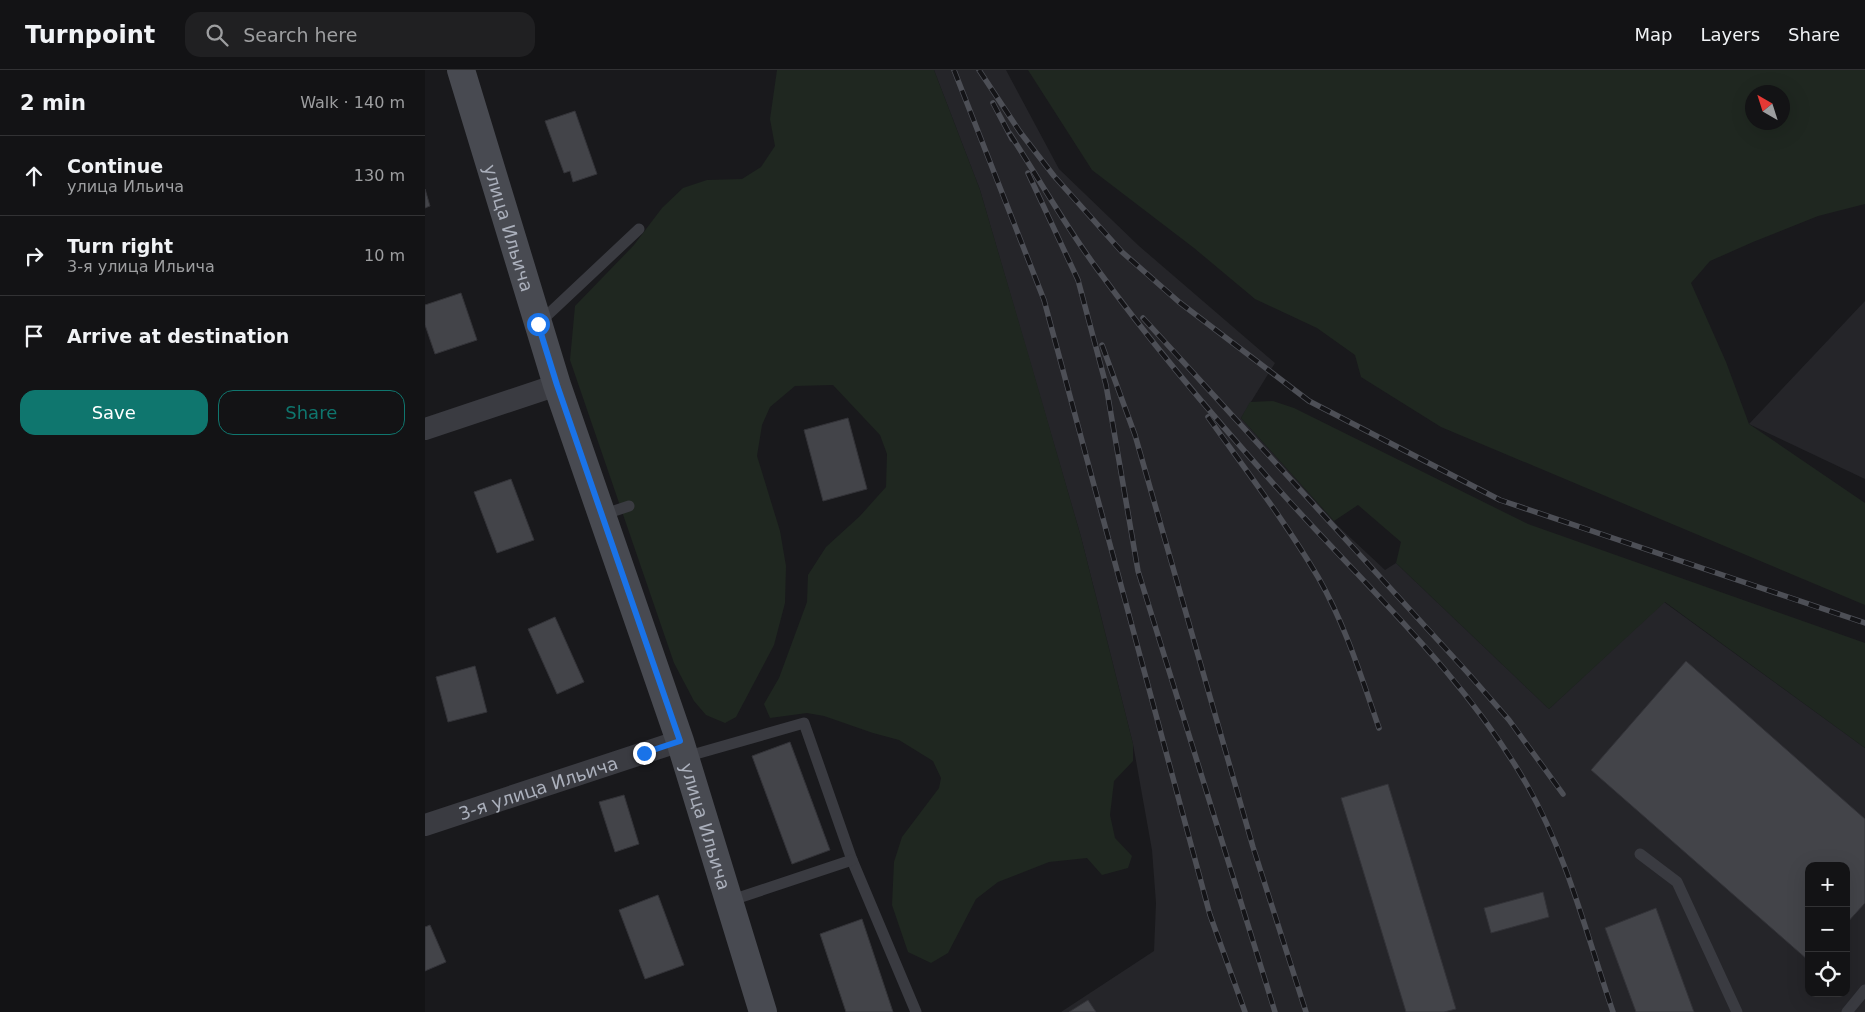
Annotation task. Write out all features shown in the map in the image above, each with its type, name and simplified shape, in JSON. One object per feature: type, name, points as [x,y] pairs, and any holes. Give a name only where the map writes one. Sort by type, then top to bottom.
[{"type":"main road","name":"улица Ильича","points":[[461,70],[557,385],[683,749],[763,1012]]},
{"type":"street","points":[[425,429],[557,385]]},
{"type":"street","name":"3-я улица Ильича","points":[[425,825],[683,749]]},
{"type":"lane","points":[[538,324],[639,229]]},
{"type":"lane","points":[[602,515],[629,506]]},
{"type":"lane","points":[[683,749],[804,723],[852,860],[916,1012]]},
{"type":"lane","points":[[1640,854],[1677,882],[1737,1012]]},
{"type":"lane","points":[[729,900],[852,860]]},
{"type":"lane","points":[[1847,1012],[1865,990]]},
{"type":"shaded area","points":[[777,70],[934,70],[980,190],[1081,537],[1133,744],[1133,761],[1114,781],[1110,815],[1115,838],[1132,856],[1128,868],[1102,875],[1087,858],[1049,862],[998,882],[976,899],[948,953],[931,963],[908,952],[892,905],[894,862],[902,837],[939,788],[941,778],[933,761],[899,740],[824,716],[807,713],[770,718],[764,704],[779,678],[807,602],[808,575],[826,547],[860,516],[886,487],[887,454],[880,435],[833,385],[795,386],[770,407],[762,425],[757,456],[780,531],[786,566],[785,603],[774,645],[736,717],[725,723],[706,715],[694,701],[674,663],[570,360],[575,306],[634,245],[662,208],[683,188],[707,180],[742,179],[761,167],[775,146],[770,119]]},
{"type":"shaded area","points":[[934,70],[1006,70],[1059,169],[1139,246],[1275,363],[1241,418],[1339,527],[1385,570],[1396,563],[1549,709],[1664,602],[1865,748],[1865,1012],[1061,1012],[1154,951],[1156,903],[1152,850],[1133,744],[1081,537],[980,190]]},
{"type":"shaded area","points":[[1028,70],[1865,70],[1865,204],[1818,216],[1710,261],[1691,283],[1726,362],[1749,424],[1865,503],[1865,605],[1441,427],[1361,377],[1355,355],[1317,328],[1255,299],[1194,248],[1092,170]]},
{"type":"shaded area","points":[[1865,301],[1865,479],[1749,424]]},
{"type":"shaded area","points":[[1273,401],[1294,408],[1528,524],[1865,643],[1865,748],[1665,602],[1549,709],[1396,563],[1401,542],[1358,505],[1334,521],[1241,418],[1250,402]]},
{"type":"building","points":[[575,111],[597,174],[573,182],[570,171],[564,173],[545,121]]},
{"type":"building","points":[[425,189],[430,206],[425,208]]},
{"type":"building","points":[[461,293],[477,340],[435,354],[425,325],[425,305]]},
{"type":"building","points":[[848,418],[867,489],[823,501],[804,430]]},
{"type":"building","points":[[511,479],[534,540],[497,553],[474,492]]},
{"type":"building","points":[[555,617],[584,682],[557,694],[528,629]]},
{"type":"building","points":[[1686,661],[1865,819],[1865,903],[1850,920],[1850,862],[1805,862],[1805,957],[1591,770]]},
{"type":"building","points":[[475,666],[487,712],[448,722],[436,677]]},
{"type":"building","points":[[790,742],[830,850],[792,864],[752,756]]},
{"type":"building","points":[[1388,784],[1456,1009],[1444,1012],[1406,1012],[1341,798]]},
{"type":"building","points":[[624,795],[639,844],[615,852],[599,802]]},
{"type":"building","points":[[1543,892],[1549,917],[1491,933],[1484,908]]},
{"type":"building","points":[[658,895],[684,965],[645,979],[619,910]]},
{"type":"building","points":[[1656,908],[1694,1012],[1636,1012],[1605,928]]},
{"type":"building","points":[[862,919],[893,1012],[846,1012],[820,934]]},
{"type":"building","points":[[430,925],[446,962],[425,971],[425,927]]},
{"type":"building","points":[[1088,1000],[1096,1012],[1069,1012]]},
{"type":"railway","points":[[954,70],[1044,300],[1210,915],[1245,1012]]},
{"type":"railway","points":[[979,70],[1020,132],[1054,176],[1122,252],[1179,302],[1309,401],[1500,500],[1865,623]]},
{"type":"railway","points":[[993,103],[1012,139]]},
{"type":"railway","points":[[1010,134],[1086,254],[1119,299],[1209,411],[1443,668],[1501,744],[1527,785],[1554,839],[1613,1012]]},
{"type":"railway","points":[[1028,173],[1078,280],[1106,385],[1138,571],[1275,1012]]},
{"type":"railway","points":[[1143,318],[1467,672],[1509,720],[1563,794]]},
{"type":"railway","points":[[1102,345],[1135,435],[1253,847],[1306,1012]]},
{"type":"railway","points":[[1208,417],[1278,515],[1328,595],[1359,670],[1379,728]]},
{"type":"route","points":[[538,324],[557,385],[680,741],[644,753]]}]
